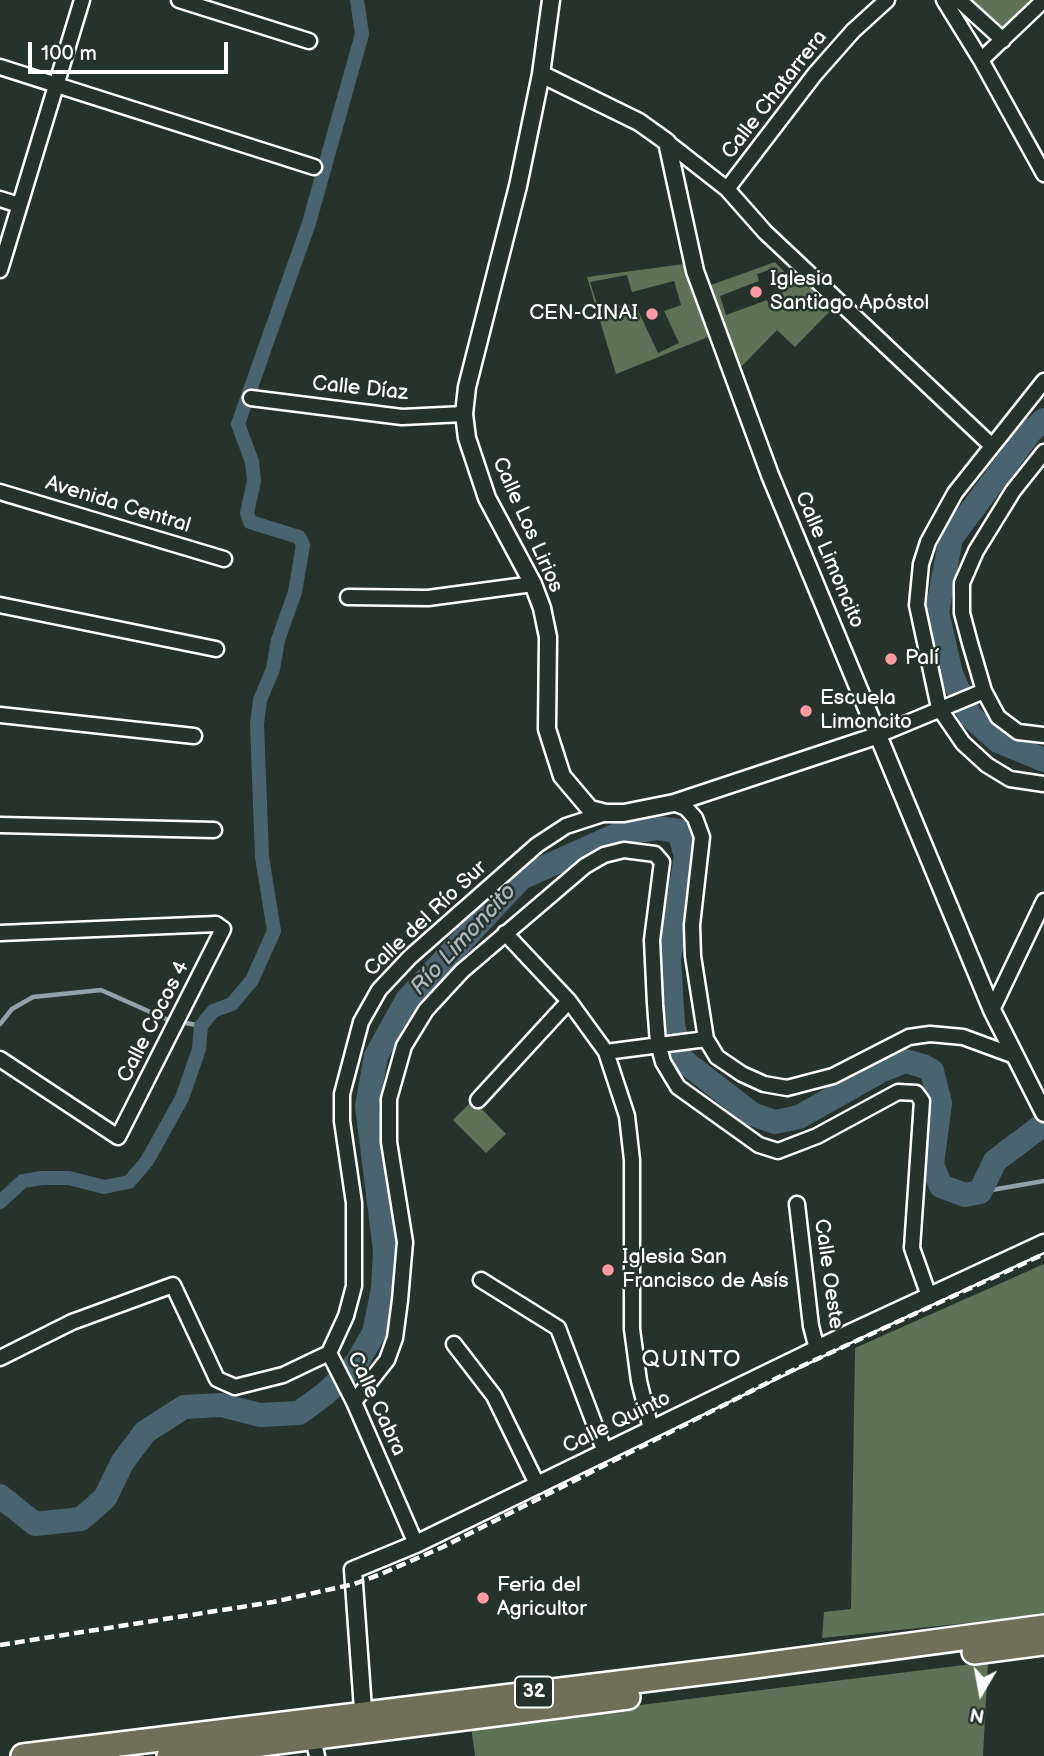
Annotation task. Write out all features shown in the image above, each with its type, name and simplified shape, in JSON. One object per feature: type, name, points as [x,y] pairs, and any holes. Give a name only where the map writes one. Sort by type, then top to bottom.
[{"type":"highway","name":"32","points":[[23,1756],[364,1721],[1041,1640]]},
{"type":"highway","name":"32","points":[[169,1756],[315,1747],[364,1721]]},
{"type":"street","points":[[0,270],[82,0]]},
{"type":"street","points":[[179,0],[309,41]]},
{"type":"street","name":"Calle Los Lirios","points":[[551,0],[541,74],[517,186],[467,387],[464,414],[467,438],[487,498],[533,584],[548,637],[547,729],[551,748],[570,789],[590,809],[606,813]]},
{"type":"street","name":"Calle Chatarrera","points":[[727,188],[816,74],[853,31],[887,0]]},
{"type":"street","points":[[944,0],[981,60],[1044,174]]},
{"type":"street","points":[[959,0],[1003,40]]},
{"type":"street","points":[[981,60],[1044,0]]},
{"type":"street","points":[[0,67],[314,167]]},
{"type":"street","points":[[541,74],[639,122],[727,188],[765,232],[991,445]]},
{"type":"street","name":"Calle Limoncito","points":[[667,142],[695,271],[770,475],[867,703],[876,736],[992,1010],[1012,1055],[1042,1105]]},
{"type":"street","points":[[0,199],[19,205]]},
{"type":"street","points":[[1044,381],[955,493],[928,542],[921,564],[917,605],[919,624],[946,706],[963,743],[987,765],[1010,779],[1044,784]]},
{"type":"street","name":"Calle Díaz","points":[[251,398],[402,417],[464,414]]},
{"type":"street","points":[[1044,452],[1013,491],[976,551],[962,583],[962,612],[981,692],[998,718],[1018,732],[1044,735]]},
{"type":"street","name":"Avenida Central","points":[[0,492],[224,559]]},
{"type":"street","points":[[348,597],[428,598],[533,584]]},
{"type":"street","points":[[0,605],[216,649]]},
{"type":"street","points":[[606,813],[674,803],[876,736],[981,692]]},
{"type":"street","points":[[0,715],[194,736]]},
{"type":"street","points":[[674,803],[686,808],[695,818],[702,837],[692,946],[706,1039],[717,1056],[742,1074],[764,1084],[787,1088],[833,1076],[909,1037],[930,1034],[963,1037],[1012,1055]]},
{"type":"street","name":"Calle del Río Sur","points":[[329,1353],[346,1316],[354,1286],[354,1203],[342,1121],[342,1094],[361,1022],[379,990],[410,957],[537,845],[566,826],[606,813]]},
{"type":"street","points":[[0,825],[214,830]]},
{"type":"street","points":[[354,1402],[387,1360],[395,1338],[405,1242],[389,1142],[389,1098],[404,1046],[426,1010],[462,971],[585,866],[604,855],[624,850],[655,854],[662,862],[652,940],[658,1044],[663,1062],[678,1087],[759,1145],[778,1151],[817,1136],[898,1092],[916,1093],[922,1101],[912,1248],[929,1296]]},
{"type":"street","points":[[992,1010],[1044,901]]},
{"type":"street","name":"Calle Cocos 4","points":[[0,933],[48,929],[220,926],[222,934],[118,1137],[0,1059]]},
{"type":"street","points":[[505,933],[569,1001],[606,1052],[627,1116],[632,1160],[632,1329],[639,1381],[652,1430]]},
{"type":"street","points":[[478,1100],[569,1001]]},
{"type":"street","points":[[606,1052],[706,1039]]},
{"type":"street","name":"Calle Oeste","points":[[797,1204],[811,1326],[817,1349]]},
{"type":"street","name":"Calle Quinto","points":[[364,1721],[353,1570],[416,1544],[817,1349],[1044,1243]]},
{"type":"street","points":[[481,1280],[558,1328],[605,1452]]},
{"type":"street","name":"Calle Cabra","points":[[0,1358],[72,1322],[173,1285],[217,1380],[235,1387],[283,1375],[329,1353],[354,1402],[416,1544]]},
{"type":"street","points":[[454,1344],[495,1396],[538,1486]]},
{"type":"green space","points":[[968,0],[1034,0],[1003,33]]},
{"type":"green space","points":[[775,262],[792,280],[801,271],[836,305],[795,347],[777,330],[741,367],[711,285]],"holes":[[[772,269],[775,275],[780,274],[787,291],[781,293],[784,303],[770,308],[767,300],[726,315],[720,296],[759,281],[757,274]]]},
{"type":"green space","points":[[684,264],[708,337],[616,374],[587,277]],"holes":[[[627,275],[632,292],[674,281],[681,305],[664,311],[679,343],[658,353],[635,304],[618,306],[624,313],[616,322],[607,314],[612,307],[599,310],[590,282]]]},
{"type":"green space","points":[[473,1100],[506,1134],[486,1153],[453,1120]]},
{"type":"green space","points":[[1044,1264],[1044,1615],[822,1638],[824,1612],[851,1609],[855,1348]]},
{"type":"green space","points":[[988,1662],[983,1756],[475,1756],[471,1726]]},
{"type":"waterway","points":[[0,1202],[23,1181],[42,1178],[69,1178],[104,1187],[129,1182],[147,1161],[182,1098],[199,1049],[201,1026],[213,1011],[232,1004],[252,980],[274,931],[262,857],[257,724],[260,700],[273,669],[278,640],[295,592],[303,545],[299,537],[250,522],[247,513],[254,481],[252,462],[238,424],[309,223],[362,34],[357,0]]},
{"type":"waterway","name":"Río Limoncito","points":[[1044,420],[1030,432],[951,538],[937,612],[951,674],[970,716],[998,741],[1044,760]]},
{"type":"waterway","name":"Río Limoncito","points":[[0,1496],[35,1524],[81,1519],[105,1498],[122,1463],[145,1432],[184,1407],[221,1405],[260,1415],[299,1413],[325,1394],[356,1364],[374,1333],[383,1289],[385,1250],[367,1106],[376,1056],[407,1000],[521,878],[621,833],[658,828],[679,831],[686,857],[669,959],[673,1025],[681,1059],[752,1114],[775,1122],[799,1117],[882,1070],[905,1061],[923,1066],[932,1071],[940,1103],[932,1165],[941,1186],[965,1195],[980,1192],[995,1161],[1044,1124]]},
{"type":"waterway","points":[[0,1024],[12,1009],[33,997],[101,990],[166,1019],[201,1026]]},
{"type":"waterway","points":[[980,1192],[1044,1181]]},
{"type":"railway","points":[[0,1645],[273,1602],[354,1584],[381,1574],[443,1547],[789,1372],[1044,1254]]},
{"type":"place","name":"Iglesia Santiago Apóstol","points":[[756,292]]},
{"type":"place","name":"CEN-CINAI","points":[[652,314]]},
{"type":"place","name":"Palí","points":[[891,659]]},
{"type":"place","name":"Escuela Limoncito","points":[[806,711]]},
{"type":"place","name":"Iglesia San Francisco de Asís","points":[[608,1270]]},
{"type":"place","name":"Feria del Agricultor","points":[[483,1598]]},
{"type":"district","name":"QUINTO","points":[[692,1360]]}]
